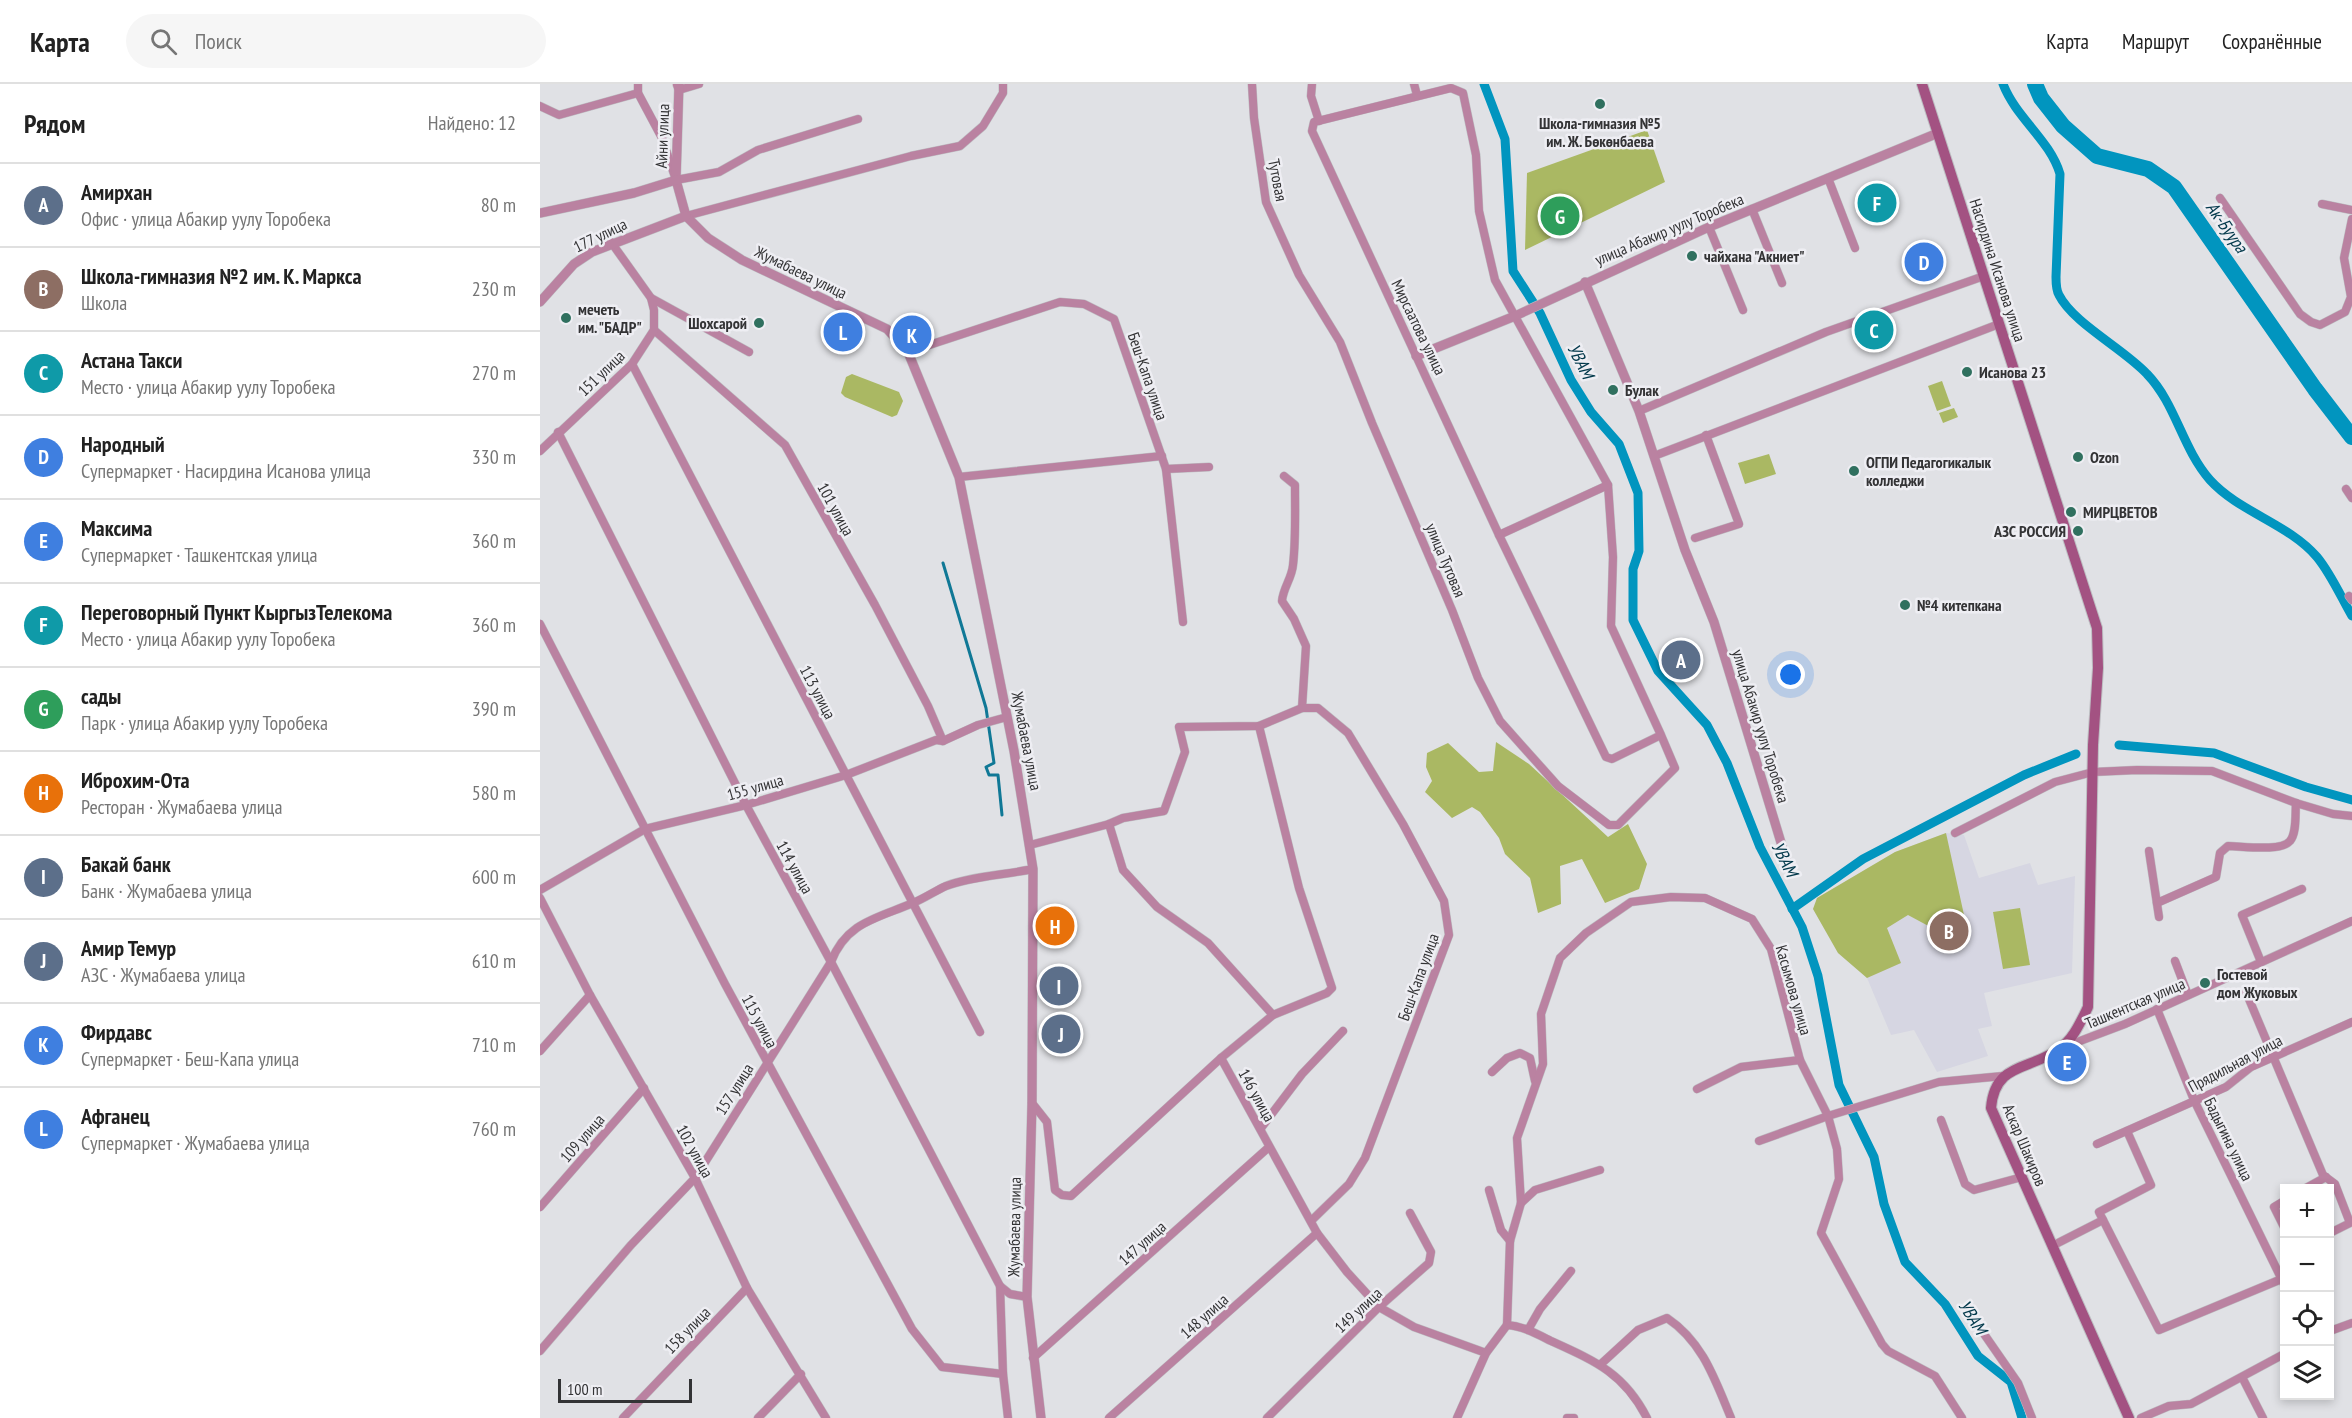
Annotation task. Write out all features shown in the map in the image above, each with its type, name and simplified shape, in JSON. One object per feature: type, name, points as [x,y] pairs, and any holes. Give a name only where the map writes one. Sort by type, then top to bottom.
[{"type":"main road","name":"Насирдина Исанова улица","points":[[1922,84],[2097,628],[2098,668],[2093,769]]},
{"type":"main road","points":[[2003,1076],[2060,1049],[2083,1018],[2089,997],[2093,769]]},
{"type":"main road","name":"Аскар Шакиров","points":[[2003,1076],[1992,1092],[1991,1108],[2129,1418]]},
{"type":"street","points":[[678,86],[699,84]]},
{"type":"street","points":[[685,213],[911,156],[960,146],[983,126],[1003,93],[1003,84]]},
{"type":"street","name":"Тутовая","points":[[1252,84],[1254,118],[1266,202],[1299,275]]},
{"type":"street","points":[[1312,84],[1311,96],[1319,121],[1451,88],[1463,93],[1476,155],[1479,211],[1495,280],[1519,314],[1608,485],[1613,557],[1611,626],[1661,735]]},
{"type":"street","points":[[1414,84],[1417,95]]},
{"type":"street","name":"Айни улица","points":[[678,86],[677,185],[685,213]]},
{"type":"street","points":[[540,106],[558,115],[638,88],[662,138],[677,185]]},
{"type":"street","points":[[540,213],[677,185],[719,172],[758,150],[858,119]]},
{"type":"street","name":"Мирсаатова улица","points":[[1319,121],[1314,122],[1312,131],[1499,535],[1606,757],[1612,759],[1661,735]]},
{"type":"street","name":"улица Абакир уулу Торобека","points":[[1789,869],[1714,622],[1685,550],[1639,411],[1585,282],[1709,227],[1938,134]]},
{"type":"street","points":[[1828,178],[1855,248]]},
{"type":"street","points":[[2220,198],[2300,314],[2320,325],[2345,312],[2351,297],[2344,258],[2352,219]]},
{"type":"street","points":[[2322,204],[2352,210]]},
{"type":"street","points":[[1752,209],[1782,283]]},
{"type":"street","name":"177 улица","points":[[540,302],[574,264],[611,243],[685,213]]},
{"type":"street","name":"Жумабаева улица","points":[[685,213],[708,238],[742,260],[887,329],[908,352],[959,477],[1007,717],[1033,869],[1032,1103],[1027,1297],[1041,1418]]},
{"type":"street","points":[[1709,227],[1743,309]]},
{"type":"street","points":[[611,243],[651,298],[749,352]]},
{"type":"street","name":"улица Тутовая","points":[[1299,275],[1340,342],[1478,678],[1500,721],[1558,786],[1609,825],[1622,822],[1675,768],[1661,735]]},
{"type":"street","points":[[1639,411],[1826,332],[1984,276]]},
{"type":"street","points":[[1416,356],[1519,314],[1585,282]]},
{"type":"street","points":[[651,298],[654,330]]},
{"type":"street","name":"Беш-Капа улица","points":[[908,352],[1060,302],[1084,304],[1114,319],[1166,470],[1183,622]]},
{"type":"street","points":[[1654,456],[1999,324]]},
{"type":"street","name":"151 улица","points":[[540,451],[632,364],[654,330]]},
{"type":"street","name":"101 улица","points":[[654,330],[785,445],[875,605],[928,706],[943,741]]},
{"type":"street","name":"113 улица","points":[[632,364],[980,1032]]},
{"type":"street","name":"114 улица","points":[[558,432],[746,805],[831,962],[1000,1286]]},
{"type":"street","points":[[1695,538],[1739,524],[1706,435]]},
{"type":"street","points":[[959,477],[1162,456]]},
{"type":"street","points":[[1166,470],[1209,467]]},
{"type":"street","points":[[1030,844],[1109,824],[1123,818],[1164,811],[1185,752],[1179,727],[1259,726],[1302,708],[1306,646],[1294,619],[1282,601],[1283,590],[1293,568],[1295,484],[1284,476]]},
{"type":"street","points":[[1499,535],[1608,485]]},
{"type":"street","points":[[2346,489],[2352,498]]},
{"type":"street","name":"115 улица","points":[[540,624],[766,1062],[912,1329],[930,1355],[942,1367],[1003,1374]]},
{"type":"street","name":"Беш-Капа улица","points":[[1302,708],[1318,708],[1348,733],[1403,824],[1444,901],[1449,935],[1365,1158],[1349,1184],[1311,1221]]},
{"type":"street","name":"155 улица","points":[[540,890],[645,829],[746,805],[846,775],[936,740],[943,741],[984,723],[1007,717]]},
{"type":"street","points":[[1221,1058],[1273,1016],[1328,993],[1332,988],[1299,888],[1259,726]]},
{"type":"street","points":[[1955,832],[2055,782],[2093,769],[2212,771],[2296,803],[2333,814],[2352,816]]},
{"type":"street","points":[[2157,903],[2216,877],[2220,853],[2228,846],[2279,848],[2290,842],[2294,831],[2296,803]]},
{"type":"street","points":[[1109,824],[1123,870],[1157,907],[1208,943],[1273,1016]]},
{"type":"street","points":[[2150,851],[2159,917]]},
{"type":"street","name":"157 улица","points":[[540,1351],[631,1245],[695,1178],[831,962],[837,946],[854,930],[877,915],[913,903],[948,885],[1033,869]]},
{"type":"street","points":[[2261,962],[2242,915],[2302,890]]},
{"type":"street","name":"Касымова улица","points":[[1507,1324],[1510,1241],[1521,1203],[1517,1138],[1543,1064],[1541,1014],[1560,958],[1586,933],[1631,902],[1671,897],[1705,898],[1752,920],[1771,949],[1800,1060],[1831,1115],[1839,1179],[1821,1233],[1882,1344],[1888,1351],[1935,1377],[1962,1418]]},
{"type":"street","name":"102 улица","points":[[540,898],[590,995],[695,1178],[747,1287],[826,1418]]},
{"type":"street","name":"Ташкентская улица","points":[[2060,1049],[2157,1009],[2352,921]]},
{"type":"street","points":[[2175,961],[2188,995]]},
{"type":"street","points":[[2246,992],[2326,1177],[2335,1184],[2350,1223],[2334,1231]]},
{"type":"street","points":[[540,1051],[590,995]]},
{"type":"street","name":"Бадыгина улица","points":[[2157,1009],[2194,1100],[2280,1271]]},
{"type":"street","name":"Прядильная улица","points":[[2097,1144],[2226,1087],[2251,1067],[2352,1022]]},
{"type":"street","points":[[1260,1128],[1302,1074],[1343,1031]]},
{"type":"street","points":[[1492,1072],[1507,1058],[1520,1053],[1530,1058],[1535,1071],[1535,1092]]},
{"type":"street","name":"146 улица","points":[[1032,1103],[1047,1122],[1055,1191],[1071,1196],[1221,1058],[1317,1233],[1347,1272],[1379,1307],[1414,1327],[1486,1353]]},
{"type":"street","points":[[1697,1089],[1741,1067],[1800,1060]]},
{"type":"street","points":[[1759,1140],[1939,1082],[2003,1076]]},
{"type":"street","name":"109 улица","points":[[540,1207],[644,1088]]},
{"type":"street","points":[[1941,1120],[1965,1184],[1974,1190],[2022,1177]]},
{"type":"street","points":[[2052,1246],[2103,1220],[2099,1212],[2151,1185],[2127,1131]]},
{"type":"street","name":"147 улица","points":[[1033,1358],[1269,1147]]},
{"type":"street","points":[[1521,1203],[1535,1190],[1600,1170]]},
{"type":"street","points":[[2313,1184],[2326,1177]]},
{"type":"street","points":[[1489,1190],[1501,1230],[1510,1241]]},
{"type":"street","points":[[2280,1203],[2274,1207],[2280,1219]]},
{"type":"street","name":"149 улица","points":[[1267,1418],[1379,1307],[1429,1263],[1431,1252],[1410,1213]]},
{"type":"street","name":"Бадыгина улица","points":[[2103,1220],[2159,1330],[2280,1281]]},
{"type":"street","name":"148 улица","points":[[1110,1418],[1317,1233]]},
{"type":"street","points":[[1528,1330],[1540,1309],[1571,1271]]},
{"type":"street","points":[[1000,1286],[1010,1294],[1027,1297]]},
{"type":"street","points":[[1000,1286],[1003,1374],[1008,1418]]},
{"type":"street","name":"158 улица","points":[[623,1418],[747,1287]]},
{"type":"street","points":[[1966,1308],[2018,1383],[2032,1418]]},
{"type":"street","points":[[1601,1364],[1638,1330],[1667,1318],[1682,1328],[1702,1353],[1731,1418]]},
{"type":"street","points":[[2334,1330],[2352,1323]]},
{"type":"street","points":[[1457,1418],[1486,1353],[1507,1324],[1528,1330],[1601,1364],[1632,1394],[1643,1416]]},
{"type":"street","points":[[2141,1418],[2169,1406],[2191,1404],[2280,1356]]},
{"type":"street","points":[[758,1418],[801,1374]]},
{"type":"street","points":[[2242,1377],[2263,1418]]},
{"type":"street","points":[[1567,1418],[1574,1418]]},
{"type":"shaded area","points":[[1946,833],[1964,835],[1979,878],[2030,863],[2038,885],[2075,876],[2072,973],[1984,993],[1992,1026],[1978,1029],[1988,1056],[1937,1072],[1914,1030],[1891,1035],[1867,978],[1838,953],[1813,909],[1817,898],[1895,852]]},
{"type":"green space","points":[[1647,130],[1665,182],[1525,250],[1527,173]]},
{"type":"green space","points":[[852,374],[899,392],[903,401],[897,415],[892,417],[845,397],[841,393],[846,377]]},
{"type":"green space","points":[[1942,381],[1951,406],[1937,411],[1928,386]]},
{"type":"green space","points":[[1954,408],[1958,417],[1943,423],[1939,413]]},
{"type":"green space","points":[[1769,454],[1776,474],[1745,484],[1738,463]]},
{"type":"green space","points":[[1496,742],[1529,764],[1608,837],[1628,824],[1647,864],[1639,889],[1605,903],[1582,859],[1560,866],[1561,904],[1538,913],[1530,878],[1505,854],[1499,838],[1480,812],[1472,807],[1452,818],[1425,792],[1432,781],[1426,767],[1427,753],[1448,743],[1479,772],[1493,771]]},
{"type":"green space","points":[[1946,833],[1966,924],[1947,936],[1908,915],[1887,928],[1901,963],[1867,978],[1838,953],[1813,909],[1817,898],[1895,852]]},
{"type":"green space","points":[[2020,908],[2030,965],[2003,969],[1993,912]]},
{"type":"waterway","name":"УВАМ","points":[[1484,84],[1505,139],[1513,271],[1540,313],[1571,380],[1591,412],[1619,444],[1638,493],[1639,551],[1633,569],[1633,620],[1658,671],[1707,725],[1727,763],[1760,847],[1802,927],[1818,976],[1839,1085],[1874,1157],[1884,1204],[1905,1262],[1945,1304],[1978,1356],[2011,1382],[2022,1418]]},
{"type":"waterway","points":[[2003,84],[2016,108],[2049,150],[2060,174],[2056,277],[2059,295],[2075,316],[2137,365],[2157,386],[2192,454],[2210,480],[2235,501],[2293,536],[2317,557],[2352,616]]},
{"type":"waterway","name":"Ак-Буура","points":[[2035,84],[2041,98],[2063,126],[2097,156],[2148,169],[2174,187],[2315,389],[2352,437]]},
{"type":"waterway","points":[[943,563],[986,708],[994,763],[986,767],[989,775],[998,775],[1002,815]]},
{"type":"waterway","points":[[2119,745],[2214,753],[2306,787],[2352,800]]},
{"type":"waterway","points":[[1792,909],[1863,859],[2024,775],[2076,754]]},
{"type":"place","name":"Школа-гимназия №5 им. Ж. Бөкөнбаева","points":[[1600,104]]},
{"type":"place","name":"Переговорный Пункт КыргызТелекома","points":[[1877,203]]},
{"type":"place","name":"сады","points":[[1560,216]]},
{"type":"place","name":"чайхана \"Акниет\"","points":[[1692,256]]},
{"type":"place","name":"Народный","points":[[1924,262]]},
{"type":"place","name":"мечеть им. \"БАДР\"","points":[[566,318]]},
{"type":"place","name":"Шохсарой","points":[[759,323]]},
{"type":"place","name":"Астана Такси","points":[[1874,330]]},
{"type":"place","name":"Афганец","points":[[843,332]]},
{"type":"place","name":"Фирдавс","points":[[912,335]]},
{"type":"place","name":"Исанова 23","points":[[1967,372]]},
{"type":"place","name":"Булак","points":[[1613,390]]},
{"type":"place","name":"Ozon","points":[[2078,457]]},
{"type":"place","name":"ОГПИ Педагогикалык колледжи","points":[[1854,471]]},
{"type":"place","name":"МИРЦВЕТОВ","points":[[2071,512]]},
{"type":"place","name":"АЗС РОССИЯ","points":[[2078,531]]},
{"type":"place","name":"№4 китепкана","points":[[1905,605]]},
{"type":"place","name":"Амирхан","points":[[1681,660]]},
{"type":"place","name":"Иброхим-Ота","points":[[1055,926]]},
{"type":"place","name":"Школа-гимназия №2 им. К. Маркса","points":[[1949,931]]},
{"type":"place","name":"Гостевой дом Жуковых","points":[[2205,983]]},
{"type":"place","name":"Бакай банк","points":[[1059,986]]},
{"type":"place","name":"Амир Темур","points":[[1061,1034]]},
{"type":"place","name":"Максима","points":[[2067,1062]]}]
